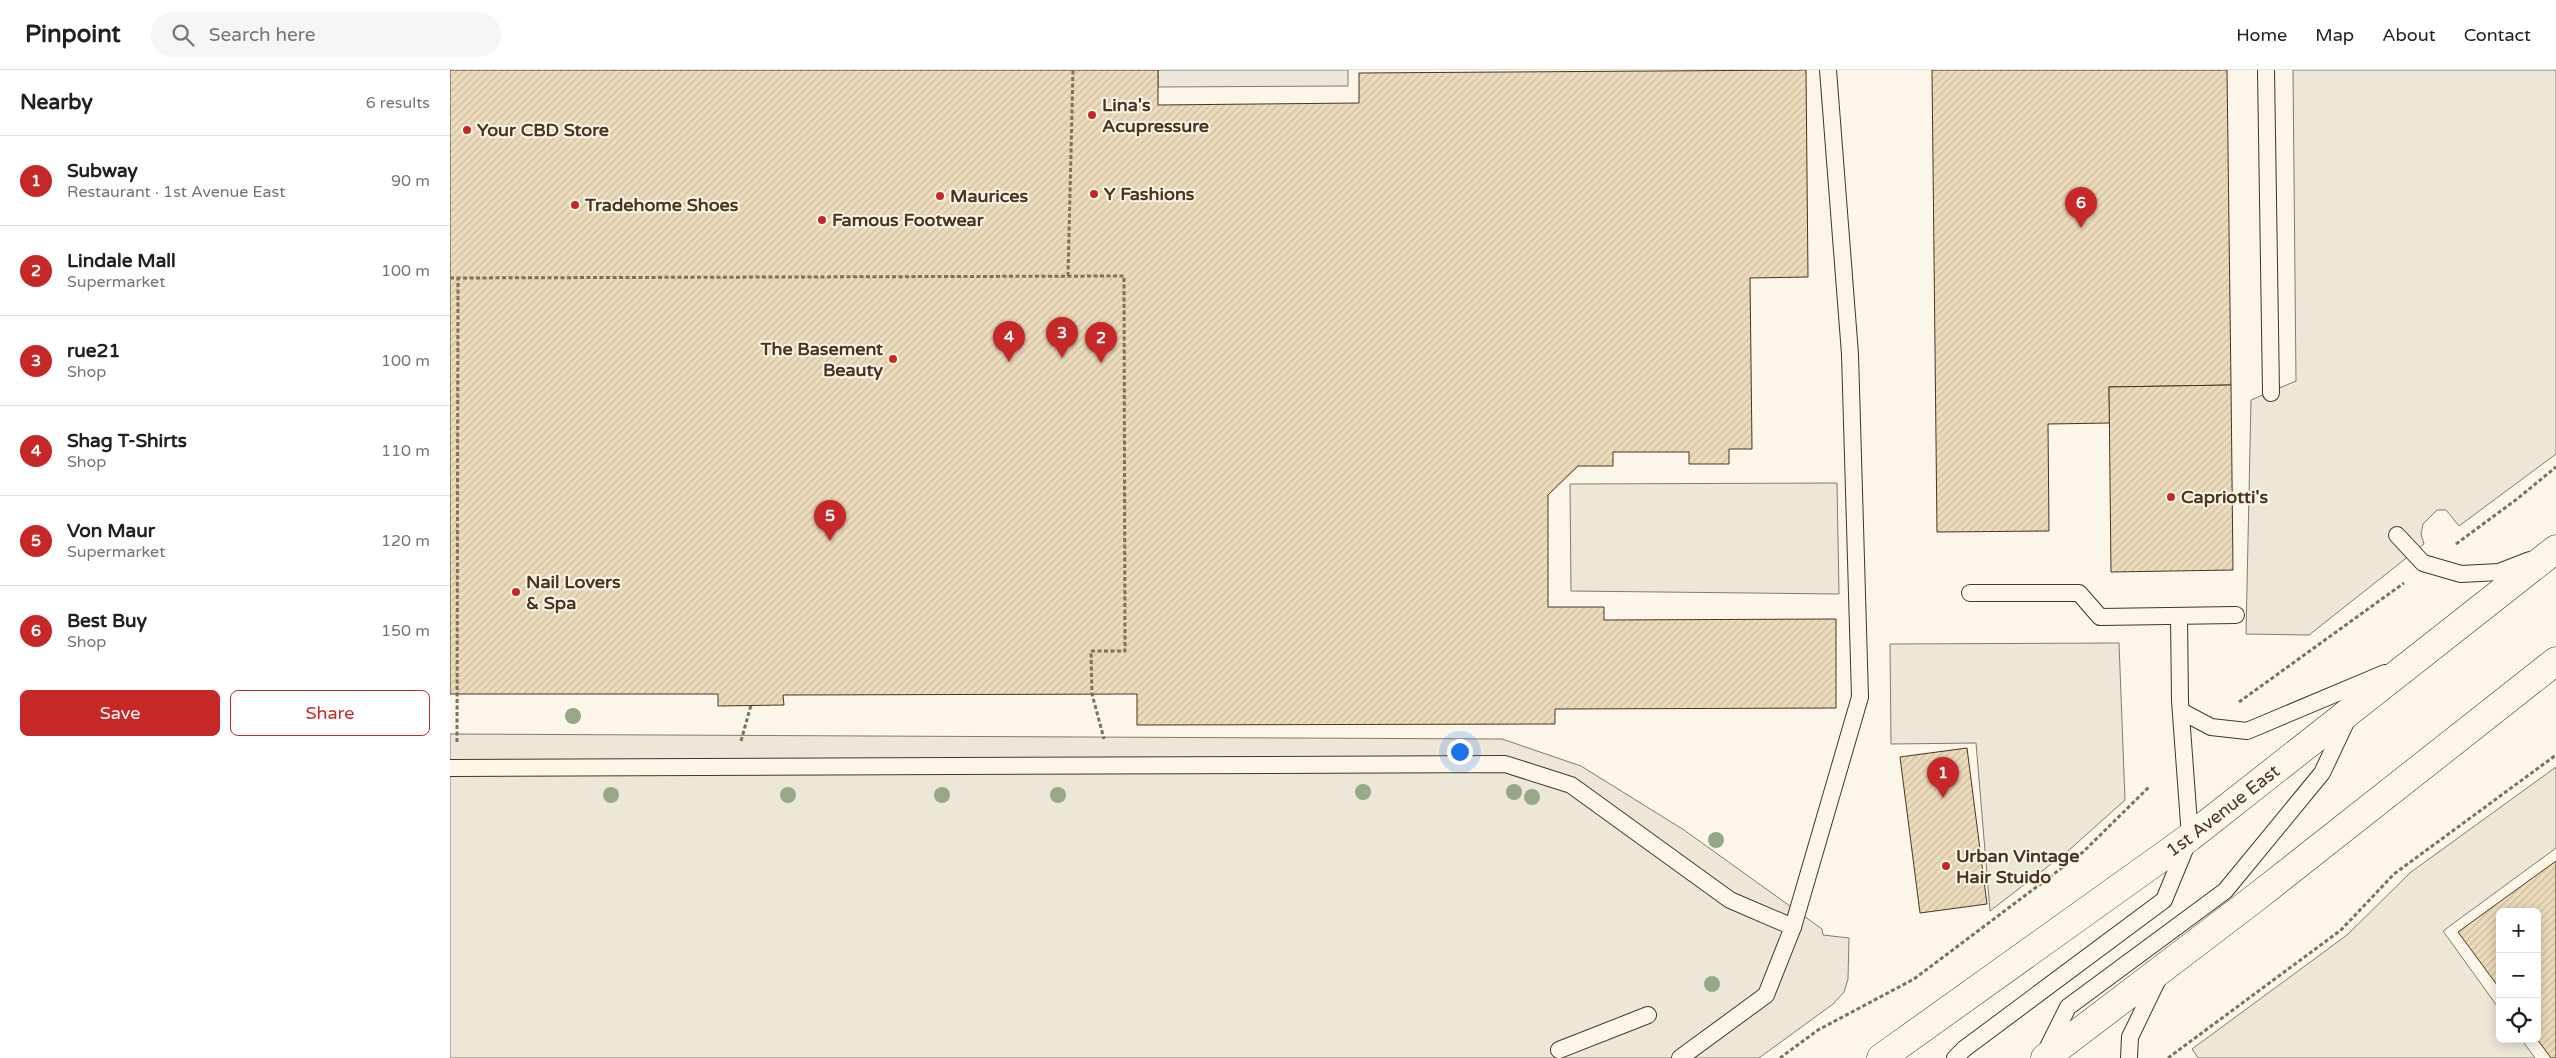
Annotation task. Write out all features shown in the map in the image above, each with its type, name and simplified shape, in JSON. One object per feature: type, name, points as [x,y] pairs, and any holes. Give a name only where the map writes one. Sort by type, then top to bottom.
[{"type":"main road","name":"1st Avenue East","points":[[1880,1058],[2190,837],[2554,551]]},
{"type":"main road","points":[[2044,1058],[2163,968],[2556,661]]},
{"type":"lane","points":[[1680,1058],[1766,995],[1793,927],[1860,697],[1850,354],[1828,70]]},
{"type":"lane","points":[[2266,70],[2271,393]]},
{"type":"lane","points":[[2397,535],[2424,563],[2461,574],[2499,572],[2554,551]]},
{"type":"lane","points":[[1970,593],[2079,593],[2100,617],[2236,615]]},
{"type":"lane","points":[[1955,1058],[1964,1049],[2164,900],[2190,837],[2181,711],[2179,617]]},
{"type":"lane","points":[[2181,711],[2211,727],[2248,731],[2415,660]]},
{"type":"lane","points":[[2044,1058],[2068,1007],[2225,891],[2322,773],[2352,709]]},
{"type":"lane","points":[[454,768],[1505,764],[1571,785],[1730,900],[1793,927]]},
{"type":"lane","points":[[2129,1058],[2130,1037],[2163,968]]},
{"type":"lane","points":[[1559,1050],[1648,1015]]},
{"type":"path","points":[[1068,276],[1073,70]]},
{"type":"path","points":[[450,278],[1124,276],[1125,651],[1091,651],[1092,694],[1112,766]]},
{"type":"path","points":[[454,768],[458,278]]},
{"type":"path","points":[[2449,549],[2517,499],[2556,467]]},
{"type":"path","points":[[2236,705],[2319,642],[2409,579]]},
{"type":"path","points":[[734,768],[751,705]]},
{"type":"path","points":[[2168,1058],[2341,930],[2394,874],[2556,755]]},
{"type":"path","points":[[1780,1058],[1818,1030],[1914,978],[2083,852],[2150,786]]},
{"type":"shaded area","points":[[1158,70],[1348,70],[1348,86],[1158,87]]},
{"type":"shaded area","points":[[2293,70],[2556,70],[2556,454],[2459,526],[2446,510],[2437,510],[2423,524],[2421,534],[2424,544],[2309,635],[2246,634],[2251,400],[2296,381]]},
{"type":"shaded area","points":[[1837,483],[1839,594],[1571,591],[1570,484]]},
{"type":"shaded area","points":[[2119,643],[2125,800],[2068,851],[1990,911],[1976,743],[1891,744],[1890,644]]},
{"type":"shaded area","points":[[450,734],[1502,739],[1581,766],[1684,830],[1822,929],[1823,935],[1849,938],[1848,979],[1844,992],[1833,1004],[1759,1058],[450,1058]]},
{"type":"shaded area","points":[[2556,767],[2556,848],[2443,931],[2496,1004],[2496,1043],[2524,1043],[2535,1058],[2198,1058],[2192,1049],[2347,935],[2411,872]]},
{"type":"building","points":[[450,70],[1158,70],[1158,105],[1359,103],[1359,73],[1806,70],[1808,277],[1750,278],[1752,449],[1729,449],[1729,464],[1689,464],[1689,452],[1613,452],[1613,466],[1578,466],[1548,495],[1548,607],[1604,607],[1604,620],[1836,619],[1836,708],[1555,709],[1555,724],[1137,725],[1137,694],[783,695],[784,705],[718,706],[718,694],[450,694]]},
{"type":"building","points":[[1932,70],[2227,70],[2231,385],[2109,387],[2110,423],[2048,424],[2049,531],[1937,532]]},
{"type":"building","name":"Capriotti's","points":[[2231,385],[2233,570],[2111,572],[2109,387]]},
{"type":"building","points":[[1967,748],[1987,904],[1920,913],[1900,757]]},
{"type":"building","points":[[2556,861],[2556,1058],[2551,1058],[2540,1043],[2541,908],[2496,908],[2496,984],[2458,932]]},
{"type":"place","name":"Lina's Acupressure","points":[[1092,115]]},
{"type":"place","name":"Your CBD Store","points":[[467,130]]},
{"type":"place","name":"Y Fashions","points":[[1094,194]]},
{"type":"place","name":"Maurices","points":[[940,196]]},
{"type":"place","name":"Tradehome Shoes","points":[[575,205]]},
{"type":"place","name":"Famous Footwear","points":[[822,220]]},
{"type":"place","name":"Best Buy","points":[[2081,228]]},
{"type":"place","name":"rue21","points":[[1062,358]]},
{"type":"place","name":"The Basement Beauty","points":[[893,359]]},
{"type":"place","name":"Shag T-Shirts","points":[[1009,362]]},
{"type":"place","name":"Lindale Mall","points":[[1101,363]]},
{"type":"place","name":"Capriotti's","points":[[2171,497]]},
{"type":"place","name":"Von Maur","points":[[830,541]]},
{"type":"place","name":"Nail Lovers & Spa","points":[[516,592]]},
{"type":"place","name":"Subway","points":[[1943,798]]},
{"type":"place","name":"Urban Vintage Hair Stuido","points":[[1946,866]]}]
